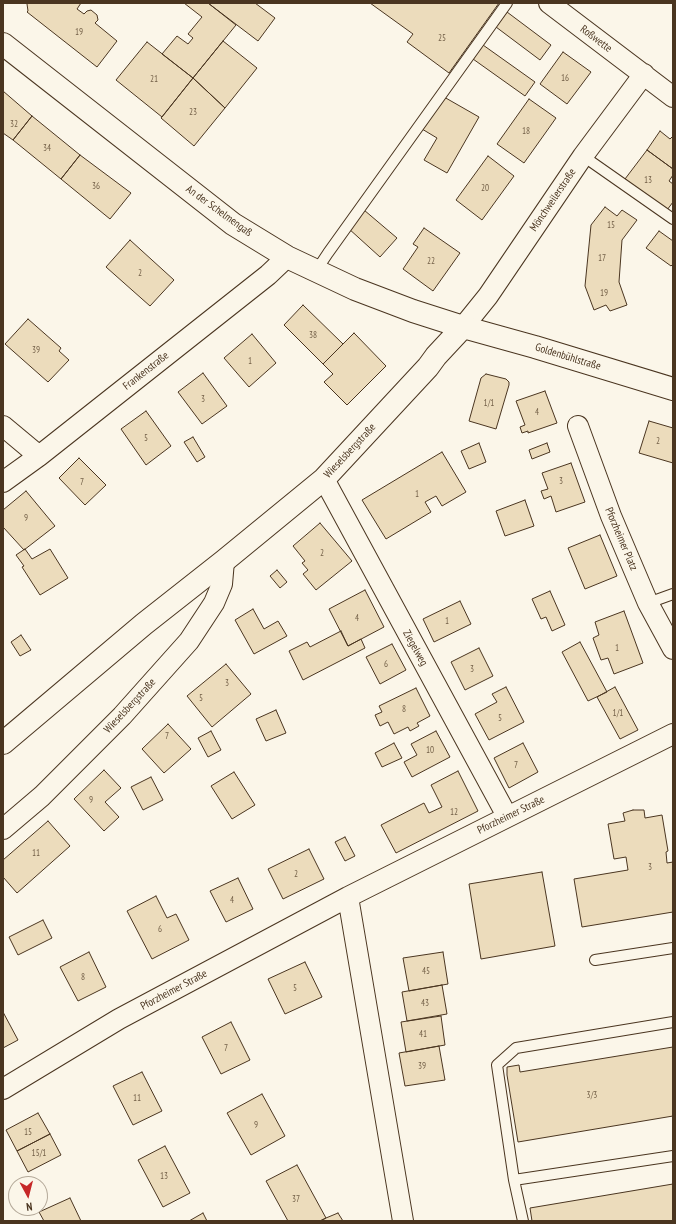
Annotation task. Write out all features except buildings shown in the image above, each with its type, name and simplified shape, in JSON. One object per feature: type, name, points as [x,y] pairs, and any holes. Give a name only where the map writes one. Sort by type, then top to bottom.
[{"type":"street","name":"Roßwette","points":[[549,3],[673,96]]},
{"type":"street","name":"An der Schelmengaß","points":[[3,44],[232,224],[287,258],[355,289],[413,311],[463,327]]},
{"type":"street","name":"Mönchweilerstraße","points":[[463,327],[488,296],[583,156],[644,74]]},
{"type":"street","name":"Frankenstraße","points":[[3,482],[39,456],[268,275],[287,258]]},
{"type":"street","name":"Goldenbühlstraße","points":[[463,327],[673,388]]},
{"type":"street","name":"Wieselsbergstraße","points":[[3,743],[144,624],[324,479],[428,368],[436,356],[463,327]]},
{"type":"street","points":[[3,426],[39,456]]},
{"type":"street","name":"Pforzheimer Platz","points":[[578,426],[611,516],[648,603],[673,649]]},
{"type":"street","name":"Ziegelweg","points":[[324,479],[507,816]]},
{"type":"street","name":"Wieselsbergstraße","points":[[3,829],[42,796],[111,727],[189,641],[214,603],[222,584],[224,561]]},
{"type":"street","name":"Pforzheimer Straße","points":[[3,1089],[119,1019],[348,897],[507,816],[602,771],[673,734]]},
{"type":"street","points":[[348,897],[403,1221]]},
{"type":"lane","points":[[316,271],[507,3]]},
{"type":"lane","points":[[583,156],[673,219]]},
{"type":"lane","points":[[648,603],[673,594]]},
{"type":"lane","points":[[595,960],[673,948]]},
{"type":"lane","points":[[524,1221],[514,1180],[497,1065],[516,1048],[673,1022]]},
{"type":"lane","points":[[514,1180],[673,1156]]}]
